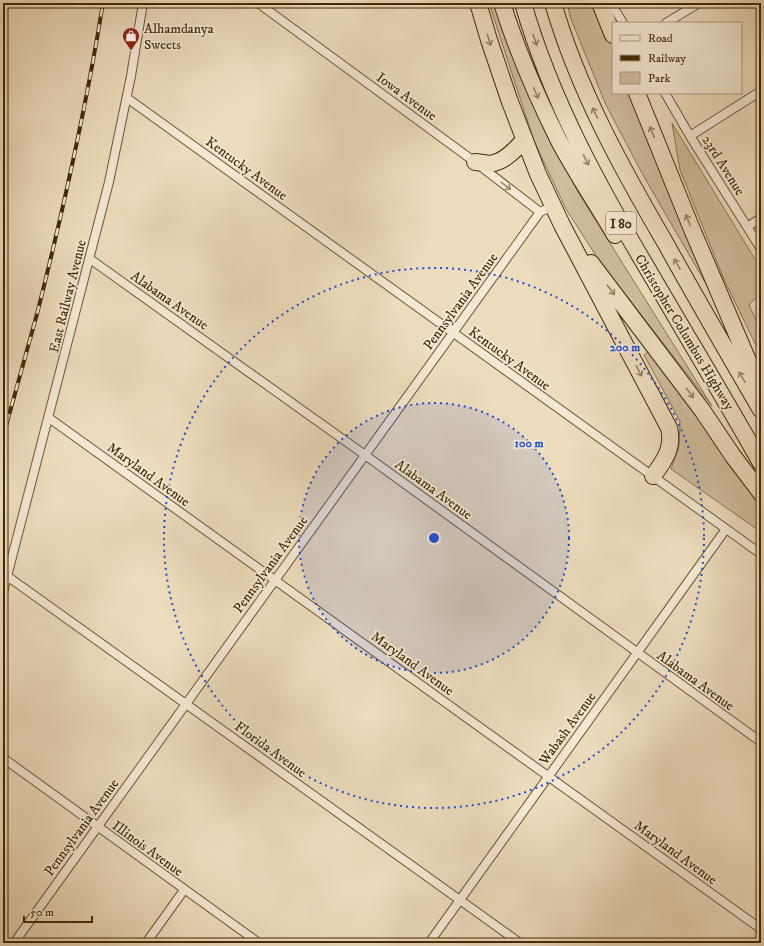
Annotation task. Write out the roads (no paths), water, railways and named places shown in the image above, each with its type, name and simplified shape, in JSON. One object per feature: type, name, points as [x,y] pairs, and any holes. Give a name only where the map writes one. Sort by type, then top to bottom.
[{"type":"highway","points":[[478,3],[489,40],[547,209],[562,225],[702,410],[733,456],[761,493]]},
{"type":"highway","points":[[502,3],[536,94],[560,142],[719,408],[743,432]]},
{"type":"highway","name":"Christopher Columbus Highway","points":[[523,3],[545,67],[584,156],[632,243],[761,463]]},
{"type":"highway","name":"Christopher Columbus Highway","points":[[553,3],[580,80],[617,158],[761,410]]},
{"type":"highway","points":[[600,3],[612,33]]},
{"type":"highway","points":[[636,94],[761,391]]},
{"type":"highway","points":[[475,162],[493,164],[506,157],[524,140]]},
{"type":"highway","points":[[562,225],[669,428],[671,443],[669,450],[664,462],[653,476]]},
{"type":"street","name":"East Railway Avenue","points":[[3,592],[110,182],[127,98],[143,3]]},
{"type":"street","name":"Iowa Avenue","points":[[258,3],[475,162],[547,209]]},
{"type":"street","points":[[611,3],[622,22]]},
{"type":"street","points":[[668,22],[699,3]]},
{"type":"street","points":[[690,136],[761,91]]},
{"type":"street","name":"23rd Avenue","points":[[666,94],[690,136],[761,249]]},
{"type":"street","name":"Kentucky Avenue","points":[[127,98],[761,554]]},
{"type":"street","name":"Pennsylvania Avenue","points":[[14,943],[364,455],[453,333],[547,209]]},
{"type":"street","points":[[747,227],[761,218]]},
{"type":"street","name":"Alabama Avenue","points":[[90,259],[761,742]]},
{"type":"street","name":"Maryland Avenue","points":[[49,418],[761,929]]},
{"type":"street","name":"Wabash Avenue","points":[[429,943],[726,529]]},
{"type":"street","name":"Florida Avenue","points":[[7,576],[520,943]]},
{"type":"street","name":"Illinois Avenue","points":[[3,758],[259,943]]},
{"type":"street","points":[[146,943],[184,890]]},
{"type":"railway","points":[[3,437],[37,314],[65,198],[82,120],[103,3]]},
{"type":"place","name":"Alhamdanya Sweets","points":[[131,51]]}]
